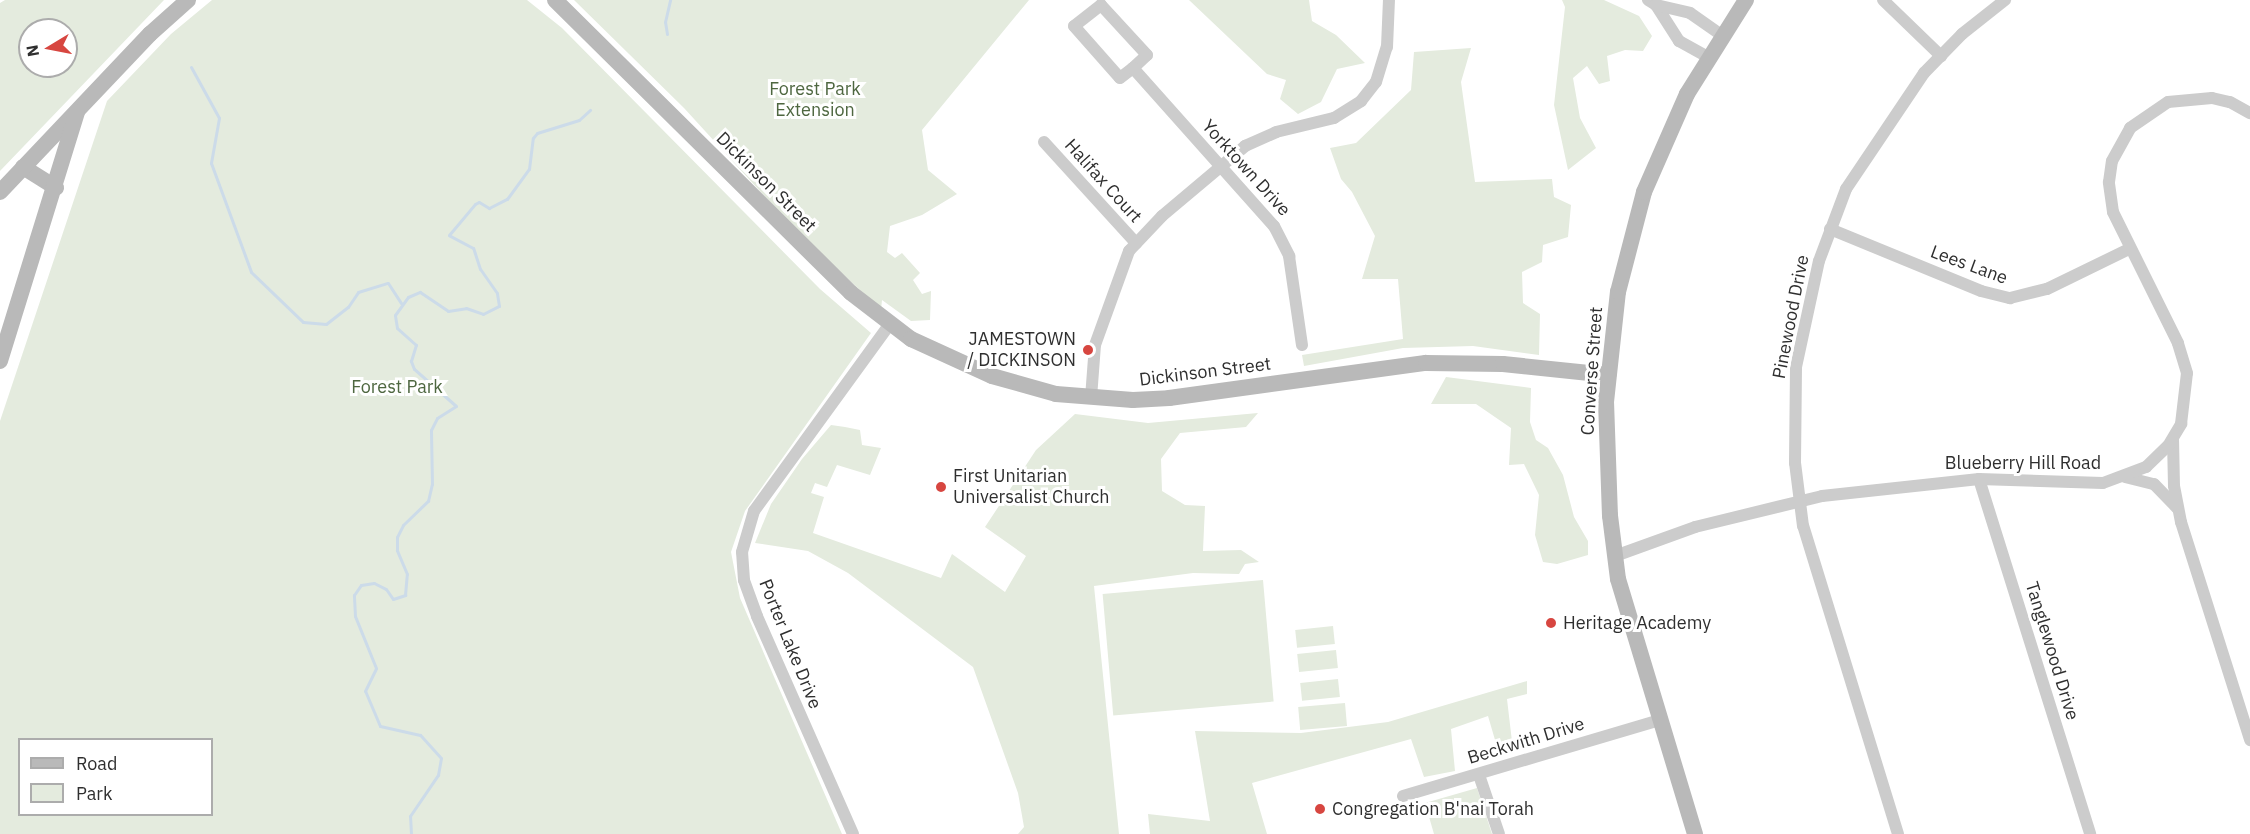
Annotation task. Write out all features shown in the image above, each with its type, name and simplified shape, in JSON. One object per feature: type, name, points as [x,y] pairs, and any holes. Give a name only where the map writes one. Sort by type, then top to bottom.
[{"type":"main road","points":[[0,192],[78,109],[188,0]]},
{"type":"main road","name":"Dickinson Street","points":[[555,0],[825,270],[890,324],[932,350],[993,376],[1043,392],[1091,398],[1169,398],[1437,363],[1503,364],[1608,375]]},
{"type":"main road","name":"Converse Street","points":[[1695,834],[1628,619],[1615,556],[1606,459],[1608,375],[1618,292],[1637,213],[1662,145],[1708,57],[1746,0]]},
{"type":"main road","points":[[0,361],[56,188],[78,109]]},
{"type":"main road","points":[[23,168],[56,188]]},
{"type":"street","points":[[1091,398],[1095,345],[1125,259],[1136,243],[1220,167],[1253,141],[1334,118],[1361,101],[1376,82],[1387,47],[1389,0]]},
{"type":"street","points":[[1883,0],[1941,56]]},
{"type":"street","name":"Pinewood Drive","points":[[1898,834],[1838,648],[1799,500],[1796,373],[1812,286],[1830,229],[1846,189],[1874,143],[1941,56],[2005,0]]},
{"type":"street","points":[[1652,3],[1690,13],[1722,35]]},
{"type":"street","points":[[1652,3],[1679,41],[1708,57]]},
{"type":"street","points":[[1101,5],[1147,55],[1132,68],[1120,78],[1074,26],[1101,5]]},
{"type":"street","name":"Yorktown Drive","points":[[1132,68],[1274,226],[1285,244],[1302,345]]},
{"type":"street","name":"Blueberry Hill Road","points":[[1615,556],[1695,527],[1799,500],[1898,485],[1979,479],[2088,484],[2125,477],[2146,467],[2173,439],[2186,401],[2184,358],[2113,212],[2109,182],[2115,151],[2130,128],[2160,105],[2183,98],[2230,102],[2250,113]]},
{"type":"street","name":"Halifax Court","points":[[1044,142],[1136,243]]},
{"type":"street","name":"Lees Lane","points":[[1830,229],[1981,291],[2010,298],[2047,289],[2129,249]]},
{"type":"street","name":"Porter Lake Drive","points":[[853,834],[757,616],[744,580],[741,555],[745,531],[754,511],[890,324]]},
{"type":"street","points":[[2173,439],[2179,512],[2250,740]]},
{"type":"street","points":[[2125,477],[2154,484],[2179,512]]},
{"type":"street","name":"Tanglewood Drive","points":[[1979,479],[2090,834]]},
{"type":"street","name":"Beckwith Drive","points":[[1403,796],[1659,720]]},
{"type":"street","points":[[1479,774],[1499,834]]},
{"type":"green space","points":[[5,0],[164,0],[0,171],[0,3]]},
{"type":"green space","name":"Forest Park","points":[[212,0],[527,0],[562,28],[820,289],[871,333],[745,511],[731,552],[740,598],[842,834],[0,834],[0,421],[107,101],[171,34]]},
{"type":"green space","name":"Forest Park Extension","points":[[574,0],[1029,0],[922,130],[928,170],[957,194],[922,215],[890,226],[887,252],[895,258],[902,253],[920,273],[913,280],[922,294],[931,291],[930,320],[911,321],[882,300],[881,310],[792,226],[684,108]]},
{"type":"green space","points":[[1189,0],[1309,0],[1312,21],[1336,35],[1365,63],[1337,69],[1321,102],[1298,114],[1280,99],[1286,80],[1267,74]]},
{"type":"green space","points":[[1562,0],[1604,0],[1639,16],[1652,36],[1643,51],[1625,50],[1607,56],[1610,81],[1599,84],[1587,66],[1573,78],[1580,118],[1596,148],[1568,170],[1554,105],[1565,7]]},
{"type":"green space","points":[[1471,48],[1461,82],[1475,182],[1552,179],[1554,197],[1571,205],[1568,237],[1543,245],[1542,262],[1522,272],[1523,303],[1540,314],[1539,355],[1473,346],[1403,348],[1304,366],[1302,355],[1403,339],[1398,279],[1362,279],[1375,236],[1352,192],[1341,179],[1330,148],[1356,143],[1411,90],[1414,52]]},
{"type":"green space","points":[[1446,377],[1531,388],[1530,422],[1536,440],[1548,448],[1563,475],[1574,517],[1588,541],[1588,555],[1557,564],[1543,562],[1535,535],[1539,495],[1524,464],[1509,465],[1511,428],[1476,404],[1431,404]]},
{"type":"green space","points":[[1258,413],[1246,427],[1180,433],[1161,459],[1162,491],[1185,505],[1205,506],[1203,551],[1241,550],[1259,562],[1245,564],[1239,574],[1193,573],[1094,586],[1119,834],[1018,834],[1024,827],[1018,793],[973,667],[848,573],[808,551],[755,543],[771,504],[802,459],[831,425],[845,427],[860,430],[862,445],[881,448],[870,475],[837,465],[827,487],[815,483],[811,493],[824,497],[813,533],[941,578],[952,554],[1005,592],[1026,556],[985,527],[1036,450],[1075,414],[1148,423]]},
{"type":"green space","points":[[1263,580],[1274,702],[1113,716],[1103,594]]},
{"type":"green space","points":[[1333,626],[1335,644],[1297,648],[1295,630]]},
{"type":"green space","points":[[1336,650],[1338,668],[1299,672],[1297,654]]},
{"type":"green space","points":[[1338,679],[1340,697],[1302,701],[1300,683]]},
{"type":"green space","points":[[1527,681],[1527,694],[1507,699],[1513,750],[1500,757],[1488,716],[1451,729],[1455,771],[1424,777],[1411,739],[1252,783],[1267,834],[1150,834],[1148,814],[1210,821],[1195,731],[1301,733],[1388,722]]},
{"type":"green space","points":[[1345,703],[1347,726],[1300,730],[1298,707]]},
{"type":"green space","points":[[1477,788],[1492,834],[1434,834],[1425,803]]},
{"type":"waterway","points":[[667,34],[665,22],[670,0]]},
{"type":"waterway","points":[[191,67],[219,118],[211,163],[251,272],[303,322],[326,324],[348,307],[358,292],[388,283],[401,303]]},
{"type":"waterway","points":[[411,834],[410,816],[438,775],[441,758],[420,735],[380,726],[365,691],[376,668],[355,616],[354,595],[361,585],[374,583],[386,589],[393,599],[405,595],[407,574],[397,550],[397,537],[403,525],[428,501],[432,484],[431,430],[437,418],[456,406],[414,369],[411,361],[416,345],[397,328],[395,315],[408,297],[420,292],[448,311],[466,308],[483,314],[499,306],[497,293],[480,269],[473,248],[449,235],[475,204],[479,202],[489,208],[507,199],[529,169],[533,138],[537,133],[579,120],[590,110]]},
{"type":"place","name":"JAMESTOWN / DICKINSON","points":[[1088,350]]},
{"type":"place","name":"First Unitarian Universalist Church","points":[[941,487]]},
{"type":"place","name":"Heritage Academy","points":[[1551,623]]},
{"type":"place","name":"Congregation B'nai Torah","points":[[1320,809]]}]
